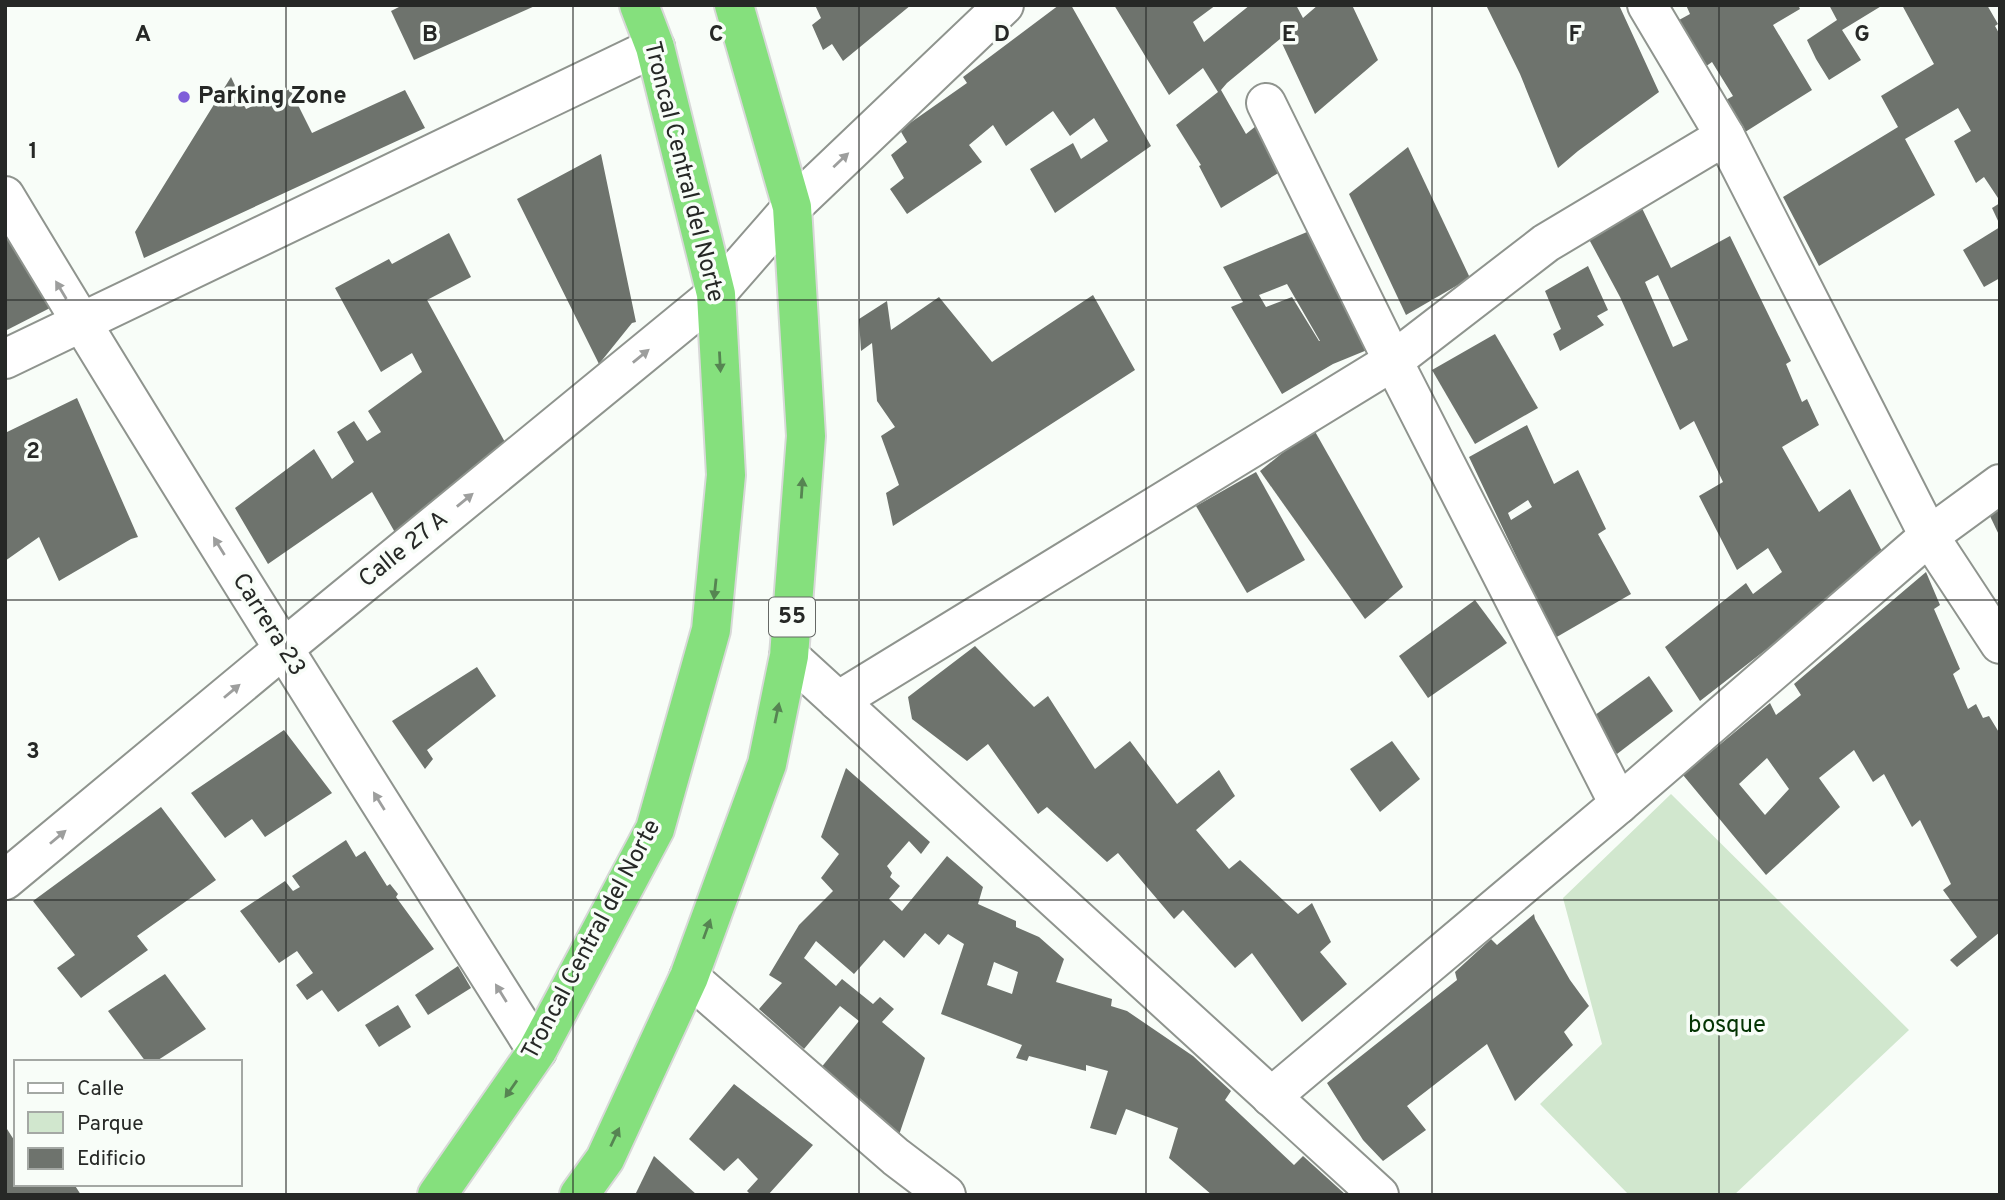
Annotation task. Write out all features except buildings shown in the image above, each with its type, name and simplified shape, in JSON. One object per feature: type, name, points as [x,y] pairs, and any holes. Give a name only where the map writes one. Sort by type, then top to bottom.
[{"type":"highway","name":"Troncal Central del Norte","points":[[438,1195],[537,1051],[654,829],[710,630],[726,475],[716,294],[655,47],[639,5]]},
{"type":"highway","name":"55","points":[[579,1195],[605,1159],[689,977],[767,765],[789,656],[806,436],[792,207],[734,5]]},
{"type":"street","name":"Calle 27 A","points":[[5,880],[716,294],[792,207],[1004,5]]},
{"type":"street","points":[[1647,5],[1725,136],[1929,536],[2000,644]]},
{"type":"street","points":[[5,359],[655,47]]},
{"type":"street","points":[[1266,103],[1619,804]]},
{"type":"street","points":[[838,701],[1394,361],[1546,243],[1725,136]]},
{"type":"street","name":"Carrera 23","points":[[5,196],[283,649],[537,1051]]},
{"type":"street","points":[[1271,1097],[1619,804],[1929,536],[2000,484]]},
{"type":"street","points":[[789,656],[1378,1195]]},
{"type":"street","points":[[689,977],[896,1157],[946,1195]]},
{"type":"green space","name":"bosque","points":[[1671,794],[1909,1030],[1734,1195],[1629,1195],[1540,1104],[1602,1044],[1563,898]]},
{"type":"place","name":"Parking Zone","points":[[184,97]]}]
